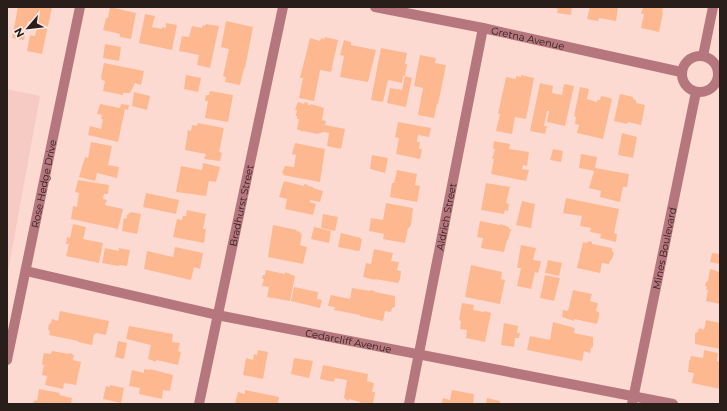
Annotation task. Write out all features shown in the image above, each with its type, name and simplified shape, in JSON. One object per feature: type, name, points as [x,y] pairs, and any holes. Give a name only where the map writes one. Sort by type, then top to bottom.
[{"type":"street","name":"Rose Hedge Drive","points":[[7,360],[80,7]]},
{"type":"street","name":"Bradhurst Street","points":[[199,404],[283,7]]},
{"type":"street","name":"Gretna Avenue","points":[[375,7],[483,28],[681,72]]},
{"type":"street","points":[[703,56],[713,7]]},
{"type":"street","name":"Aldrich Street","points":[[409,404],[483,28]]},
{"type":"street","points":[[697,56],[703,56],[709,58],[716,67],[719,79],[712,88],[707,91],[696,92],[686,87],[683,82],[681,72],[686,61],[697,56]]},
{"type":"street","name":"Mines Boulevard","points":[[633,400],[696,92]]},
{"type":"street","name":"Cedarcliff Avenue","points":[[26,271],[217,315],[419,354],[633,400],[673,404]]},
{"type":"shaded area","points":[[7,89],[40,96],[7,277]]},
{"type":"building","points":[[18,7],[52,7],[42,54],[27,51],[30,35],[35,36],[38,24],[28,21],[24,40],[12,38]]},
{"type":"building","points":[[110,7],[136,13],[131,39],[120,37],[120,34],[103,30],[106,18],[108,18]]},
{"type":"building","points":[[551,7],[572,7],[571,15],[557,13],[558,9]]},
{"type":"building","points":[[590,7],[618,7],[616,21],[599,18],[598,21],[587,19]]},
{"type":"building","points":[[643,7],[663,7],[659,32],[641,28],[644,14],[641,14]]},
{"type":"building","points":[[145,14],[155,16],[152,27],[162,29],[162,27],[166,28],[166,23],[177,25],[172,50],[139,43]]},
{"type":"building","points":[[226,21],[253,27],[240,85],[225,82],[226,77],[223,76],[229,49],[221,47]]},
{"type":"building","points":[[206,24],[219,26],[210,68],[197,65],[199,55],[179,51],[182,36],[189,37],[192,26],[202,28],[203,25],[205,26]]},
{"type":"building","points":[[325,37],[338,40],[331,72],[320,70],[314,101],[299,98],[303,78],[300,78],[310,38],[320,41],[321,38],[324,39]]},
{"type":"building","points":[[344,40],[351,42],[351,45],[376,50],[368,82],[340,77],[344,56],[340,55]]},
{"type":"building","points":[[105,44],[121,47],[119,61],[103,58]]},
{"type":"building","points":[[381,48],[407,53],[405,76],[403,76],[402,83],[388,80],[383,102],[371,100]]},
{"type":"building","points":[[420,55],[436,58],[435,63],[446,65],[434,118],[418,115],[423,88],[414,86]]},
{"type":"building","points":[[104,63],[144,71],[141,85],[135,83],[130,93],[123,93],[123,95],[103,91],[105,81],[102,80],[101,77]]},
{"type":"building","points":[[186,75],[201,78],[198,92],[184,89]]},
{"type":"building","points":[[521,75],[534,78],[526,119],[515,117],[512,134],[496,131],[506,77],[516,79],[516,76],[521,77]]},
{"type":"building","points":[[405,76],[412,78],[406,107],[387,103],[390,88],[402,90]]},
{"type":"building","points":[[540,83],[553,86],[552,93],[562,95],[564,84],[574,86],[565,126],[547,122],[549,111],[547,111],[544,126],[547,126],[545,134],[530,131]]},
{"type":"building","points":[[580,87],[589,89],[587,99],[597,102],[597,100],[600,100],[601,96],[612,99],[603,139],[577,133],[579,125],[575,124],[576,117],[574,116]]},
{"type":"building","points":[[210,91],[233,95],[228,122],[205,118],[208,101],[205,101],[206,95],[209,95]]},
{"type":"building","points":[[134,92],[150,96],[147,110],[132,106]]},
{"type":"building","points":[[620,94],[633,97],[633,99],[636,100],[636,103],[645,105],[641,125],[614,121]]},
{"type":"building","points":[[298,102],[304,104],[305,102],[308,103],[308,105],[311,104],[324,108],[322,120],[326,121],[325,125],[345,129],[341,149],[327,146],[329,133],[324,132],[317,134],[303,132],[297,129],[299,119],[297,119],[296,116],[297,110],[295,110]]},
{"type":"building","points":[[100,104],[120,108],[121,104],[129,105],[128,110],[125,109],[118,142],[88,135],[90,126],[101,129],[103,119],[101,119],[102,115],[97,114]]},
{"type":"building","points":[[398,122],[431,128],[429,137],[418,135],[417,142],[420,142],[419,149],[422,149],[420,159],[396,154],[399,138],[395,137]]},
{"type":"building","points":[[198,123],[224,128],[219,152],[222,153],[220,161],[204,159],[206,154],[185,150],[188,130],[191,131],[192,125],[197,126]]},
{"type":"building","points":[[622,133],[637,137],[633,158],[618,155]]},
{"type":"building","points":[[494,141],[510,144],[509,149],[529,152],[527,166],[523,165],[522,169],[529,170],[526,181],[491,174],[494,159],[492,159],[495,149],[493,149]]},
{"type":"building","points":[[91,142],[112,146],[108,165],[119,167],[117,178],[97,173],[95,181],[79,177],[85,157],[88,158]]},
{"type":"building","points":[[295,143],[325,149],[320,182],[283,175],[284,174],[282,173],[285,166],[294,167],[296,155],[292,154]]},
{"type":"building","points":[[553,149],[563,151],[561,162],[550,160]]},
{"type":"building","points":[[581,154],[597,157],[595,168],[629,174],[627,187],[623,187],[620,202],[600,197],[601,191],[589,188],[594,171],[579,168]]},
{"type":"building","points":[[372,155],[388,158],[385,173],[370,169]]},
{"type":"building","points":[[203,163],[220,167],[216,182],[209,181],[206,196],[176,192],[181,166],[202,170]]},
{"type":"building","points":[[397,170],[417,174],[415,185],[420,186],[417,202],[390,197],[392,183],[394,183]]},
{"type":"building","points":[[78,180],[109,185],[108,194],[104,194],[103,199],[107,200],[105,205],[123,209],[118,229],[71,219],[73,206],[77,207],[79,193],[75,192]]},
{"type":"building","points":[[284,181],[304,186],[304,184],[308,185],[323,191],[320,202],[310,200],[310,202],[316,204],[313,215],[285,209],[287,199],[279,197]]},
{"type":"building","points":[[486,183],[510,187],[506,203],[509,204],[508,211],[505,210],[504,214],[481,210]]},
{"type":"building","points":[[146,193],[179,200],[176,214],[143,207]]},
{"type":"building","points":[[566,198],[619,209],[614,233],[617,234],[616,242],[600,238],[601,234],[590,232],[591,228],[580,226],[582,216],[563,213]]},
{"type":"building","points":[[522,201],[535,204],[531,228],[516,225]]},
{"type":"building","points":[[386,203],[413,208],[411,225],[408,228],[405,243],[383,239],[384,234],[369,231],[371,218],[383,220]]},
{"type":"building","points":[[187,210],[206,214],[203,229],[206,229],[204,243],[173,237],[177,219],[182,220],[183,216],[186,216]]},
{"type":"building","points":[[131,212],[141,214],[137,234],[122,231],[124,218],[126,219],[126,216]]},
{"type":"building","points":[[323,214],[338,217],[335,231],[321,228]]},
{"type":"building","points":[[480,221],[500,224],[511,229],[504,252],[481,248],[483,238],[477,237]]},
{"type":"building","points":[[73,224],[86,227],[83,239],[103,243],[99,263],[66,256],[69,244],[66,244],[67,237],[70,238]]},
{"type":"building","points":[[273,225],[301,232],[300,245],[307,247],[303,264],[268,257]]},
{"type":"building","points":[[314,227],[331,231],[329,243],[311,239]]},
{"type":"building","points":[[341,233],[361,238],[360,250],[358,251],[338,247]]},
{"type":"building","points":[[588,241],[592,242],[592,244],[612,248],[614,253],[609,264],[602,263],[600,273],[577,268],[583,242],[587,243]]},
{"type":"building","points":[[521,245],[536,248],[533,260],[541,261],[538,273],[535,272],[531,289],[517,286],[521,268],[517,268]]},
{"type":"building","points":[[175,247],[203,253],[200,269],[194,267],[191,280],[144,269],[147,251],[173,257]]},
{"type":"building","points":[[105,248],[119,251],[119,248],[130,250],[127,266],[102,263]]},
{"type":"building","points":[[374,249],[393,253],[391,261],[399,262],[397,270],[401,271],[398,283],[363,277],[366,263],[371,264]]},
{"type":"building","points":[[712,253],[720,254],[720,264],[710,262]]},
{"type":"building","points":[[548,260],[562,263],[559,276],[545,273]]},
{"type":"building","points":[[471,265],[502,272],[501,279],[505,280],[500,304],[465,297]]},
{"type":"building","points":[[710,269],[720,272],[720,304],[706,301],[708,290],[705,286],[706,282],[708,281]]},
{"type":"building","points":[[266,270],[285,274],[285,272],[295,276],[290,301],[267,297],[269,287],[262,286],[264,279],[262,279],[263,275],[265,275]]},
{"type":"building","points":[[545,275],[560,278],[554,301],[540,298]]},
{"type":"building","points":[[294,287],[318,292],[317,299],[322,300],[320,308],[291,301]]},
{"type":"building","points":[[352,288],[370,290],[395,296],[395,307],[392,308],[391,312],[385,311],[383,321],[334,310],[335,307],[328,306],[331,295],[350,299]]},
{"type":"building","points":[[573,290],[592,294],[590,301],[598,303],[596,311],[599,312],[599,316],[597,324],[574,319],[574,321],[562,317],[563,310],[568,311]]},
{"type":"building","points":[[462,303],[474,305],[473,310],[491,313],[485,342],[466,338],[467,330],[460,329],[461,321],[459,320]]},
{"type":"building","points":[[60,311],[109,321],[106,335],[94,334],[92,345],[49,335],[49,324],[51,323],[52,319],[58,321]]},
{"type":"building","points":[[706,320],[720,323],[720,349],[695,344],[695,333],[698,332],[699,328],[704,330]]},
{"type":"building","points":[[553,322],[575,328],[574,333],[593,337],[593,347],[591,348],[590,353],[584,351],[582,361],[527,350],[530,336],[550,340]]},
{"type":"building","points":[[504,323],[518,326],[517,333],[520,333],[519,338],[515,338],[514,347],[501,345]]},
{"type":"building","points":[[129,326],[173,334],[172,342],[180,343],[178,351],[181,352],[178,365],[156,360],[156,362],[148,359],[151,345],[126,339]]},
{"type":"building","points":[[118,341],[127,343],[124,359],[115,357]]},
{"type":"building","points":[[258,350],[268,352],[263,379],[243,375],[246,358],[253,360],[254,354],[257,355]]},
{"type":"building","points":[[704,350],[718,353],[717,361],[720,362],[720,389],[692,383],[694,373],[688,372],[689,361],[691,356],[703,358]]},
{"type":"building","points":[[52,351],[73,354],[73,360],[81,362],[76,385],[64,383],[63,389],[45,385],[47,376],[42,375],[44,365],[42,365],[43,357],[44,353],[51,354]]},
{"type":"building","points":[[294,358],[313,361],[309,378],[291,374]]},
{"type":"building","points":[[323,365],[368,374],[367,381],[374,383],[372,392],[375,392],[373,404],[360,404],[360,402],[349,399],[349,401],[346,400],[344,398],[347,380],[335,378],[334,382],[320,379]]},
{"type":"building","points":[[144,369],[150,369],[173,375],[170,391],[163,390],[162,399],[139,394],[140,388],[129,386],[132,370],[144,373]]},
{"type":"building","points":[[110,385],[124,388],[121,403],[103,399],[106,386],[110,387]]},
{"type":"building","points":[[39,389],[60,393],[59,395],[72,398],[71,404],[32,404],[35,400],[37,401]]},
{"type":"building","points":[[245,390],[279,397],[278,404],[235,404],[238,392],[245,394]]},
{"type":"building","points":[[452,390],[474,394],[473,404],[440,404],[442,403],[443,398],[450,400]]},
{"type":"building","points":[[487,398],[500,401],[500,404],[486,404]]}]
